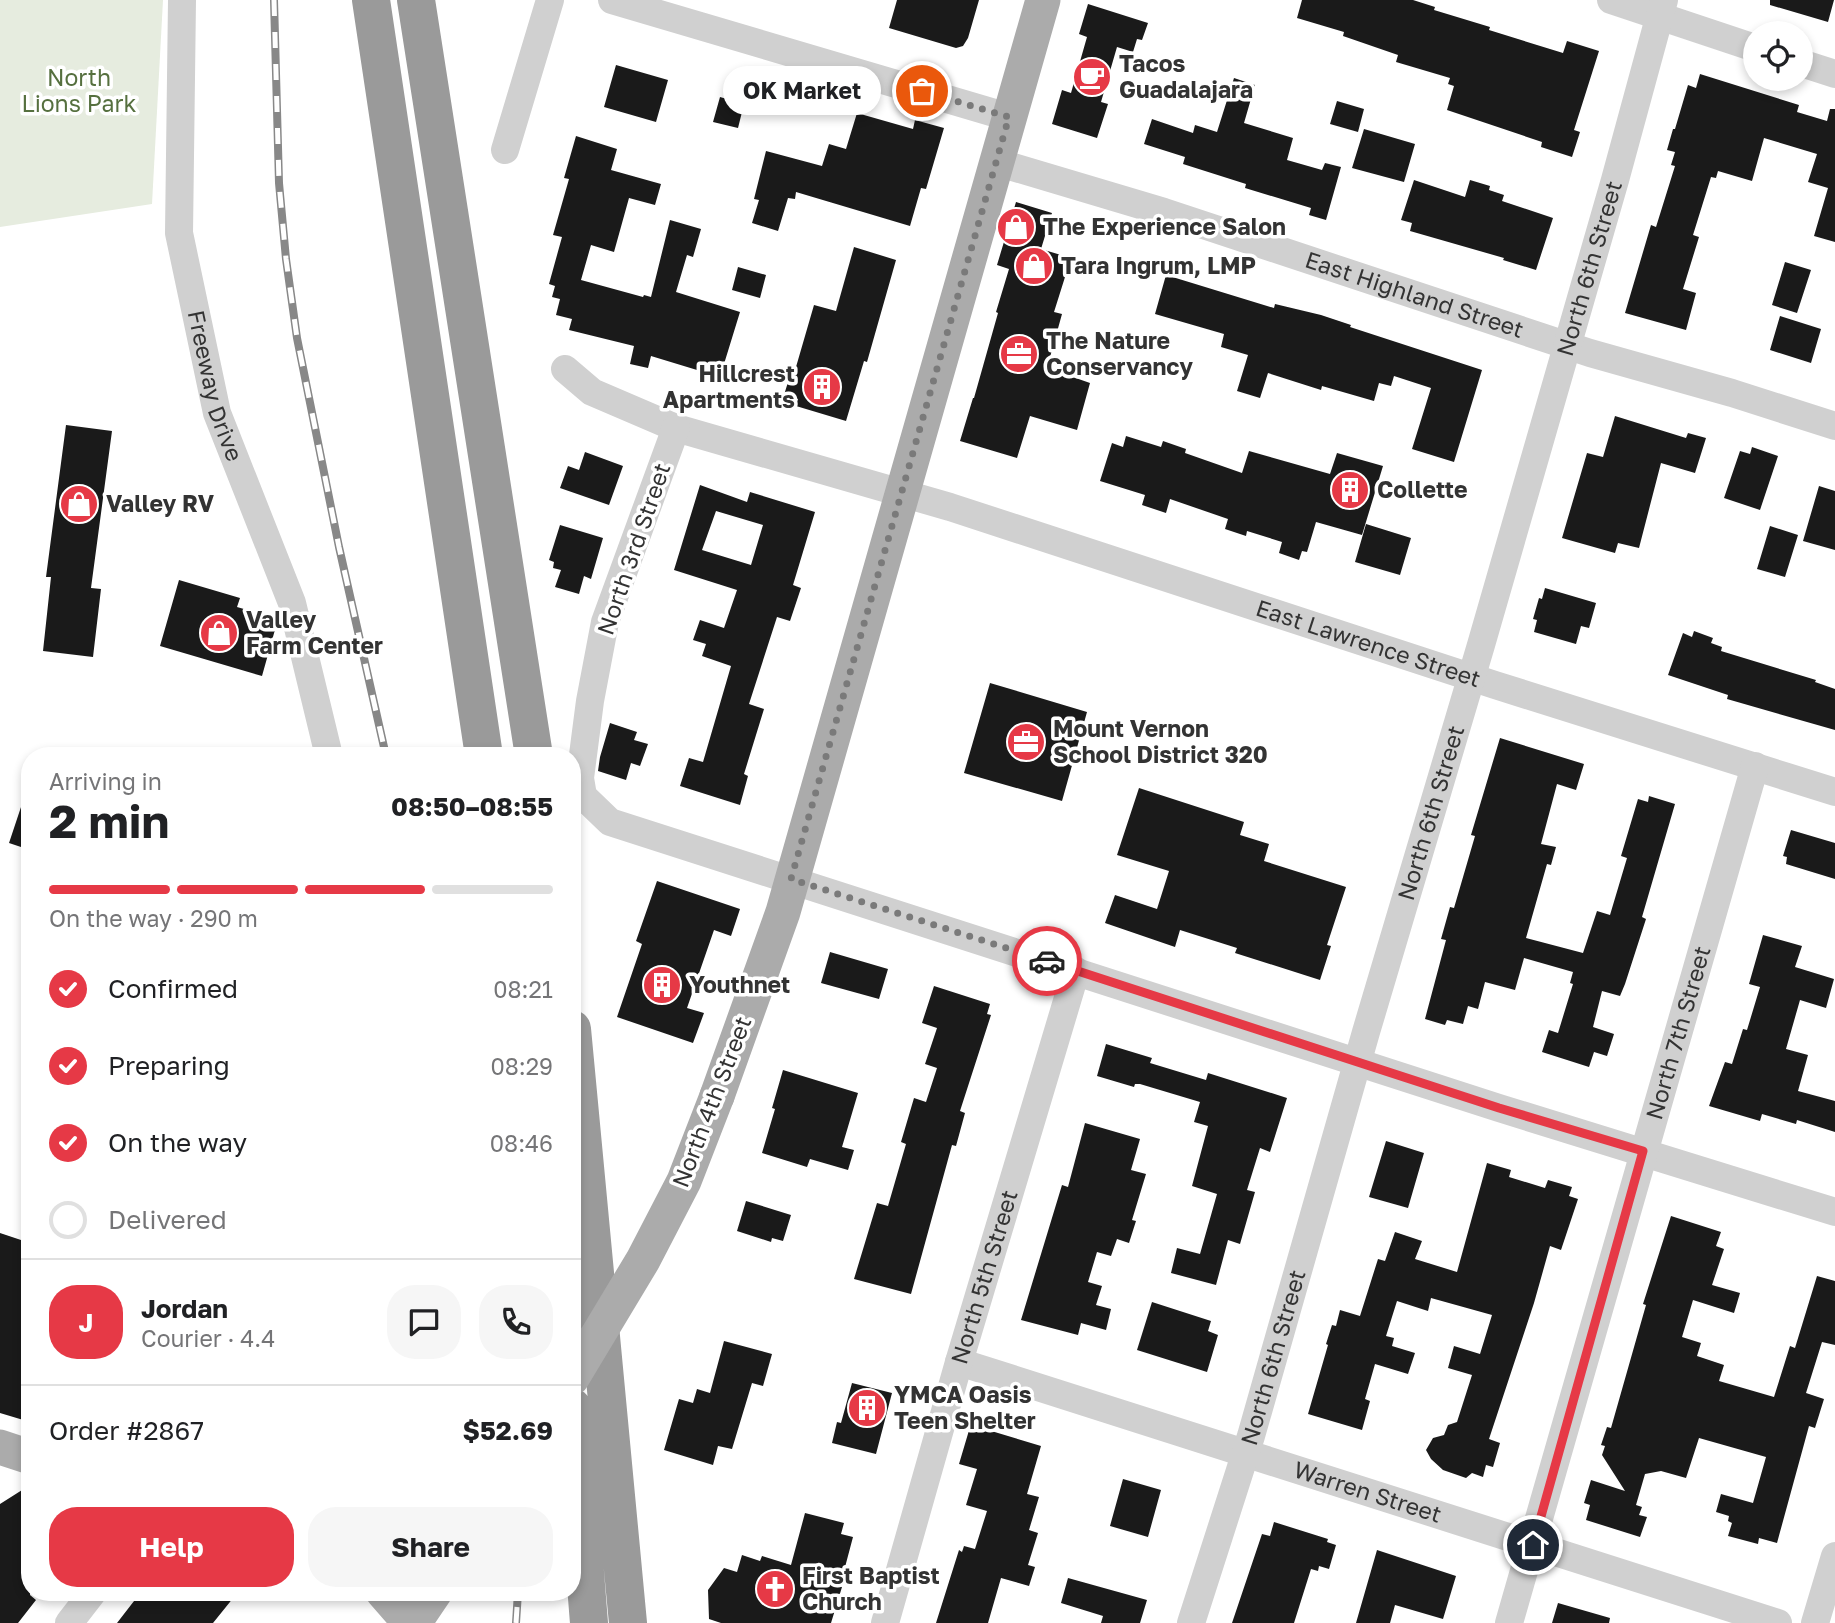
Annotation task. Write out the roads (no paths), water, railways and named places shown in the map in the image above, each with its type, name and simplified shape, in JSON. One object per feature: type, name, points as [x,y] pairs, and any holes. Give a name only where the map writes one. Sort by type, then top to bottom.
[{"type":"highway","points":[[371,0],[483,747]]},
{"type":"highway","points":[[416,0],[533,747]]},
{"type":"highway","points":[[581,1123],[628,1613]]},
{"type":"highway","points":[[581,1521],[589,1623]]},
{"type":"main road","name":"North 4th Street","points":[[581,1363],[643,1260],[684,1181],[783,912],[1043,0]]},
{"type":"main road","points":[[0,1447],[21,1454]]},
{"type":"main road","points":[[391,1601],[412,1623],[428,1601]]},
{"type":"street","name":"Freeway Drive","points":[[183,0],[179,233],[216,413],[292,603],[327,747]]},
{"type":"street","points":[[505,150],[550,0]]},
{"type":"street","points":[[612,0],[1009,117]]},
{"type":"street","points":[[1611,0],[1662,8],[1743,43]]},
{"type":"street","name":"North 6th Street","points":[[1191,1623],[1245,1454],[1662,8]]},
{"type":"street","points":[[1813,67],[1835,74]]},
{"type":"street","name":"East Highland Street","points":[[996,162],[1164,212],[1567,345],[1835,426]]},
{"type":"street","name":"East Lawrence Street","points":[[565,369],[592,392],[676,428],[902,493],[1835,792]]},
{"type":"street","name":"North 3rd Street","points":[[581,770],[590,701],[606,622],[676,428]]},
{"type":"street","name":"North 7th Street","points":[[1508,1623],[1533,1545],[1643,1151],[1755,766]]},
{"type":"street","name":"North 3rd Street","points":[[581,784],[583,796],[610,822],[791,879]]},
{"type":"street","points":[[791,879],[1357,1062],[1835,1212]]},
{"type":"street","name":"North 5th Street","points":[[885,1623],[959,1362],[1076,971]]},
{"type":"street","name":"Warren Street","points":[[959,1362],[1778,1623]]},
{"type":"street","points":[[1815,1623],[1835,1556]]},
{"type":"street","points":[[69,1623],[86,1601]]},
{"type":"railway","points":[[274,0],[279,183],[297,338],[339,547],[384,747]]},
{"type":"railway","points":[[516,1623],[517,1601]]},
{"type":"place","name":"Tacos Guadalajara","points":[[1092,77]]},
{"type":"place","name":"OK Market","points":[[922,91]]},
{"type":"place","name":"The Experience Salon","points":[[1016,227]]},
{"type":"place","name":"Tara Ingrum, LMP","points":[[1034,266]]},
{"type":"place","name":"The Nature Conservancy","points":[[1019,354]]},
{"type":"place","name":"Hillcrest Apartments","points":[[822,387]]},
{"type":"place","name":"Collette","points":[[1350,490]]},
{"type":"place","name":"Valley RV","points":[[79,504]]},
{"type":"place","name":"Valley Farm Center","points":[[219,633]]},
{"type":"place","name":"Mount Vernon School District 320","points":[[1026,742]]},
{"type":"place","name":"Youthnet","points":[[662,985]]},
{"type":"place","name":"YMCA Oasis Teen Shelter","points":[[867,1408]]},
{"type":"place","name":"First Baptist Church","points":[[775,1589]]},
{"type":"park label","name":"North Lions Park","points":[[79,91]]}]
